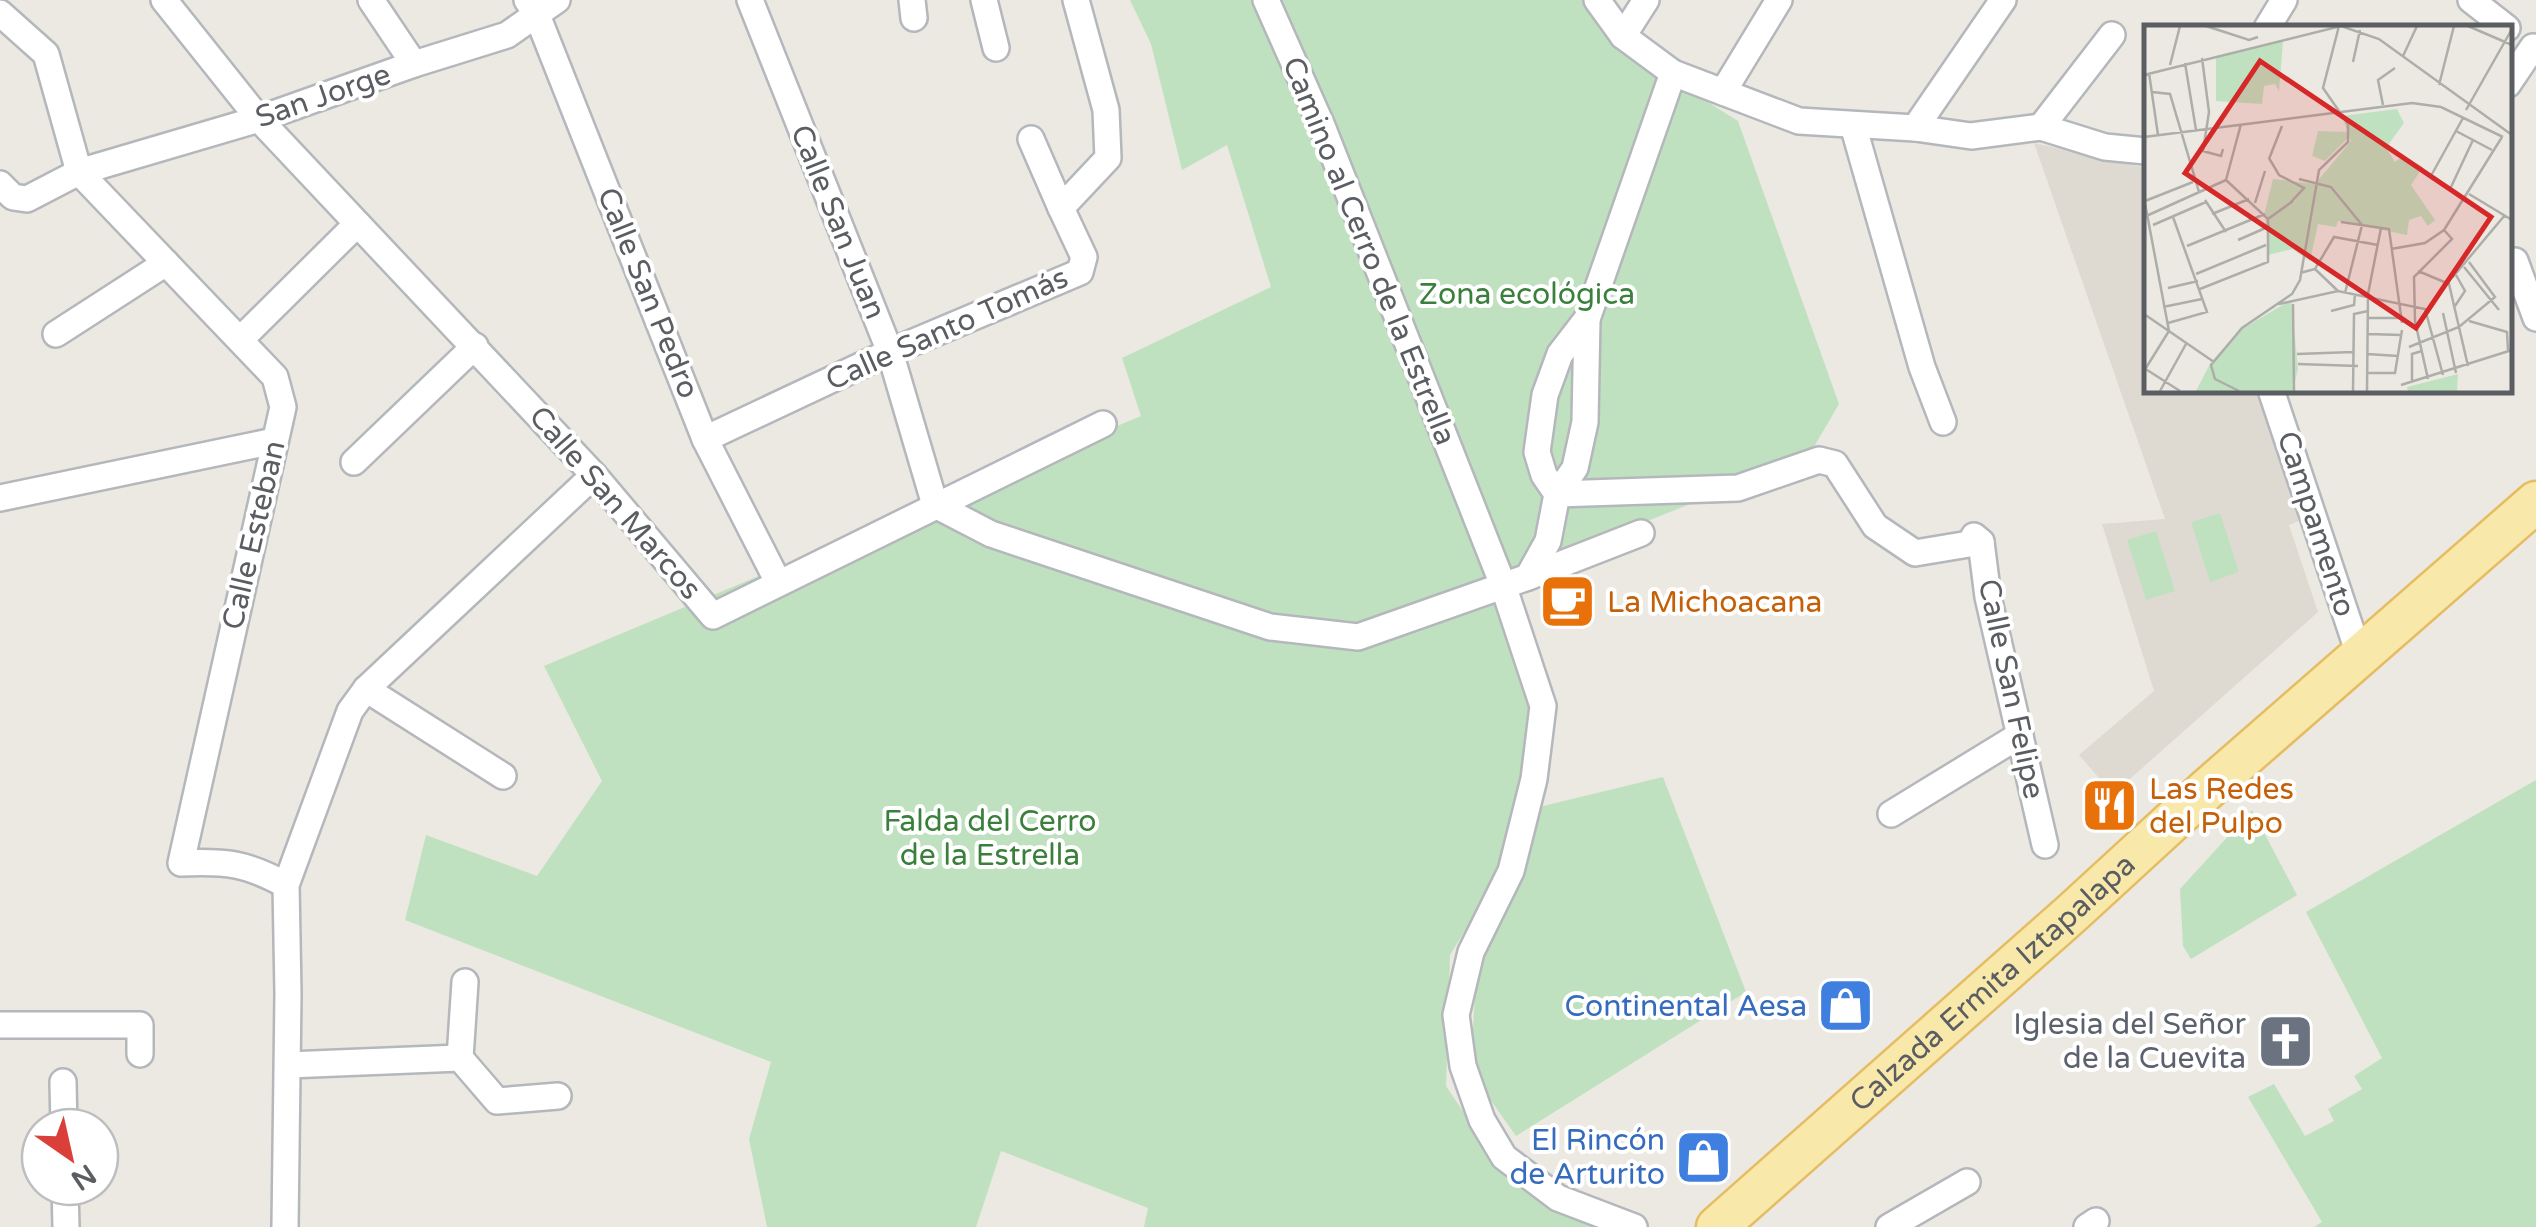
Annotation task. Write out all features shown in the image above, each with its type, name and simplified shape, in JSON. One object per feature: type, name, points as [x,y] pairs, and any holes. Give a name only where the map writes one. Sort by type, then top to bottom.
[{"type":"main road","name":"Calzada Ermita Iztapalapa","points":[[1717,1227],[2204,791],[2536,502]]},
{"type":"street","points":[[371,0],[414,64]]},
{"type":"street","name":"Calle San Juan","points":[[750,0],[890,352],[935,504]]},
{"type":"street","points":[[984,0],[996,48]]},
{"type":"street","points":[[1031,139],[1060,208],[1108,158],[1106,110],[1076,0]]},
{"type":"street","name":"Camino al Cerro de la Estrella","points":[[1266,0],[1515,581],[1543,706],[1534,779],[1511,870],[1471,952],[1456,1015],[1463,1066],[1482,1120],[1504,1157],[1558,1198],[1634,1227]]},
{"type":"street","points":[[1598,0],[1623,36],[1672,73],[1799,121],[1915,128],[1972,136],[2041,126],[2105,147],[2144,152]]},
{"type":"street","points":[[1623,36],[1646,0]]},
{"type":"street","points":[[1722,92],[1779,0]]},
{"type":"street","points":[[1915,128],[2004,0]]},
{"type":"street","points":[[2268,25],[2284,0]]},
{"type":"street","points":[[2471,0],[2504,25]]},
{"type":"street","name":"Calle San Marcos","points":[[171,2],[259,119],[594,475],[712,616],[1103,424]]},
{"type":"street","name":"San Jorge","points":[[0,184],[13,196],[28,198],[80,172],[259,119],[507,35],[540,5]]},
{"type":"street","name":"Calle San Pedro","points":[[540,5],[706,438],[778,582]]},
{"type":"street","points":[[0,13],[46,54],[80,172]]},
{"type":"street","points":[[2511,30],[2534,49],[2511,80]]},
{"type":"street","points":[[2041,126],[2112,36]]},
{"type":"street","points":[[1515,581],[1548,541],[1557,494],[1575,468],[1586,422],[1587,319],[1672,73]]},
{"type":"street","points":[[1853,126],[1922,367],[1943,422]]},
{"type":"street","name":"Calle Esteban","points":[[80,172],[276,377],[281,392],[283,407],[181,863],[225,860],[256,869],[286,885]]},
{"type":"street","name":"Calle Santo Tomás","points":[[706,438],[890,352],[1080,272],[1084,257],[1060,208]]},
{"type":"street","points":[[241,339],[357,224]]},
{"type":"street","points":[[2511,262],[2536,318]]},
{"type":"street","points":[[56,334],[166,263]]},
{"type":"street","points":[[1557,494],[1544,475],[1537,452],[1545,395],[1560,354],[1587,319]]},
{"type":"street","points":[[354,462],[475,346]]},
{"type":"street","name":"Campamento","points":[[2272,392],[2360,658]]},
{"type":"street","points":[[0,498],[274,441]]},
{"type":"street","name":"Calle San Felipe","points":[[1557,494],[1738,488],[1818,460],[1835,464],[1875,526],[1915,553],[1977,539],[2045,845]]},
{"type":"street","points":[[285,1227],[286,885],[350,711],[366,689],[594,475]]},
{"type":"street","points":[[935,504],[991,534],[1270,627],[1358,637],[1641,533]]},
{"type":"street","points":[[366,689],[503,776]]},
{"type":"street","points":[[1891,814],[2020,735]]},
{"type":"street","points":[[465,982],[460,1058],[497,1102],[558,1096]]},
{"type":"street","points":[[0,1025],[140,1025],[140,1054]]},
{"type":"street","points":[[288,1066],[460,1058]]},
{"type":"street","points":[[63,1082],[64,1107]]},
{"type":"street","points":[[1889,1227],[1967,1182]]},
{"type":"shaded area","points":[[2034,143],[2144,168],[2144,392],[2262,392],[2304,519],[2289,525],[2318,612],[2113,794],[2079,755],[2154,691],[2102,524],[2165,519]]},
{"type":"green space","name":"Falda del Cerro de la Estrella","points":[[1130,0],[1594,0],[1610,41],[1738,121],[1839,404],[1808,457],[1497,581],[1538,693],[1507,861],[1450,955],[1446,1086],[1499,1165],[1636,1227],[1144,1227],[1148,1208],[1001,1151],[976,1227],[767,1227],[749,1139],[771,1062],[405,920],[426,835],[537,876],[602,781],[544,666],[1141,416],[1122,358],[1271,287],[1227,145],[1182,170],[1151,44]]},
{"type":"green space","points":[[2220,513],[2239,572],[2210,582],[2191,522]]},
{"type":"green space","points":[[2156,531],[2175,591],[2146,600],[2127,540]]},
{"type":"green space","points":[[1663,777],[1746,992],[1516,1136],[1487,1095],[1472,1047],[1476,975],[1543,806]]},
{"type":"green space","points":[[2536,780],[2536,1227],[2314,1227],[2322,1222],[2248,1097],[2274,1084],[2305,1136],[2334,1121],[2328,1109],[2362,1089],[2354,1076],[2382,1058],[2306,912]]},
{"type":"green space","points":[[2252,810],[2297,895],[2191,959],[2183,946],[2180,889]]},
{"type":"place","name":"La Michoacana","points":[[1568,602]]},
{"type":"place","name":"Las Redes del Pulpo","points":[[2110,806]]},
{"type":"place","name":"Continental Aesa","points":[[1846,1006]]},
{"type":"place","name":"Iglesia del Señor de la Cuevita","points":[[2285,1041]]},
{"type":"place","name":"El Rincón de Arturito","points":[[1704,1157]]},
{"type":"park label","name":"Zona ecológica","points":[[1527,294]]}]
